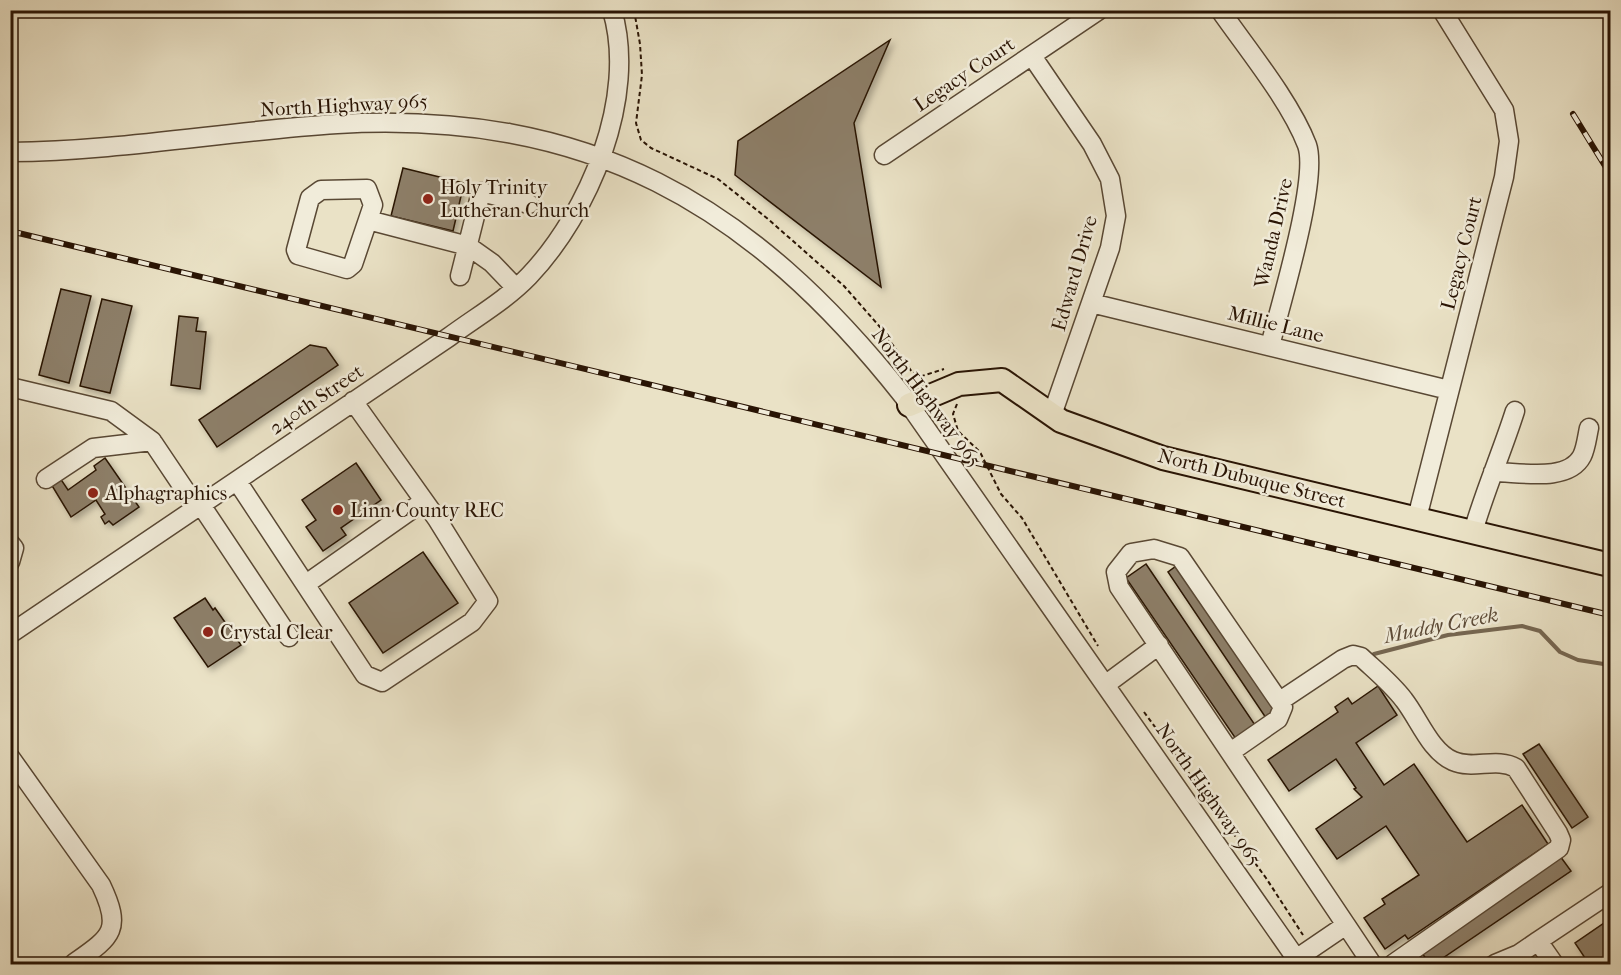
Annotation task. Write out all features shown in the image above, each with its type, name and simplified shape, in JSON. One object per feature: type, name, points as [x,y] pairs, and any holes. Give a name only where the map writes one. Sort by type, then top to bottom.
[{"type":"main road","name":"North Dubuque Street","points":[[909,405],[959,384],[1002,380],[1061,421],[1163,458],[1611,565]]},
{"type":"street","name":"240th Street","points":[[10,634],[199,507],[516,288],[560,238],[579,205],[600,157],[619,79],[620,52],[612,10]]},
{"type":"street","name":"Legacy Court","points":[[884,155],[1099,10]]},
{"type":"street","name":"Wanda Drive","points":[[1220,10],[1291,114],[1307,147],[1310,170],[1306,198],[1270,346]]},
{"type":"street","name":"Legacy Court","points":[[1417,518],[1504,177],[1509,141],[1504,110],[1442,10]]},
{"type":"street","name":"Edward Drive","points":[[1032,56],[1092,144],[1110,179],[1116,216],[1110,248],[1052,416]]},
{"type":"street","name":"North Highway 965","points":[[10,152],[335,124],[418,122],[491,129],[534,137],[600,157],[691,200],[751,241],[807,288],[873,359],[909,405],[1298,962]]},
{"type":"street","points":[[368,189],[372,205],[368,220],[353,264],[347,269],[298,255],[296,250],[310,198],[314,193],[321,190],[368,189]]},
{"type":"street","points":[[460,276],[481,192],[529,204]]},
{"type":"street","points":[[368,220],[468,246],[492,263],[516,288]]},
{"type":"street","name":"Millie Lane","points":[[1091,303],[1449,390]]},
{"type":"street","points":[[10,387],[111,411],[152,441],[290,638]]},
{"type":"street","points":[[237,481],[365,675],[382,682],[472,622],[488,601],[424,501],[353,401]]},
{"type":"street","points":[[1473,532],[1515,411]]},
{"type":"street","points":[[1493,472],[1554,473],[1567,470],[1576,464],[1583,454],[1589,428]]},
{"type":"street","points":[[46,479],[93,448],[152,441]]},
{"type":"street","points":[[306,584],[424,501]]},
{"type":"street","points":[[10,543],[14,548],[10,562]]},
{"type":"street","points":[[1232,751],[1278,719],[1283,707],[1280,701],[1180,557],[1154,549],[1131,553],[1116,573],[1119,587],[1232,751],[1372,964]]},
{"type":"street","points":[[1105,685],[1159,645]]},
{"type":"street","points":[[1280,701],[1343,659],[1353,655],[1361,657],[1403,699],[1441,754],[1465,765],[1497,763],[1516,768],[1558,833],[1561,840],[1559,848],[1393,964]]},
{"type":"street","points":[[10,757],[101,885],[111,906],[113,921],[110,931],[98,946],[73,964]]},
{"type":"street","points":[[1495,964],[1523,959],[1538,941],[1611,893]]},
{"type":"street","points":[[1298,962],[1311,948],[1346,925]]},
{"type":"street","points":[[1538,941],[1554,964]]},
{"type":"path","points":[[634,10],[640,44],[642,75],[636,123],[641,140],[651,148],[718,179],[768,219],[844,286],[880,327],[912,372],[922,375],[944,369]]},
{"type":"path","points":[[954,409],[953,418],[958,431],[980,452],[1001,494],[1022,518],[1101,651]]},
{"type":"path","points":[[1143,710],[1266,878],[1311,948]]},
{"type":"building","points":[[890,40],[854,123],[881,287],[735,175],[738,141]]},
{"type":"building","name":"Holy Trinity Lutheran Church","points":[[403,168],[464,183],[453,231],[391,216]]},
{"type":"building","points":[[61,289],[91,296],[69,383],[39,375]]},
{"type":"building","points":[[102,299],[132,306],[110,393],[80,386]]},
{"type":"building","points":[[179,316],[198,318],[196,331],[206,332],[200,389],[171,385]]},
{"type":"building","points":[[310,345],[326,348],[338,365],[217,447],[199,420]]},
{"type":"building","name":"Alphagraphics","points":[[105,458],[139,507],[113,525],[109,521],[105,524],[101,517],[105,514],[96,500],[71,517],[51,484],[60,478],[68,490],[96,470],[94,466]]},
{"type":"building","name":"Linn County REC","points":[[356,463],[381,500],[341,528],[346,535],[323,551],[306,527],[316,520],[302,500]]},
{"type":"building","points":[[423,552],[458,603],[383,653],[349,603]]},
{"type":"building","points":[[1183,561],[1282,707],[1266,718],[1168,572]]},
{"type":"building","points":[[1146,564],[1255,725],[1236,739],[1126,578]]},
{"type":"building","name":"Crystal Clear","points":[[205,598],[213,610],[215,608],[241,645],[208,667],[174,618]]},
{"type":"building","points":[[1378,686],[1397,715],[1356,743],[1384,785],[1414,764],[1467,842],[1522,805],[1548,844],[1408,939],[1405,935],[1385,949],[1364,918],[1385,904],[1382,899],[1419,875],[1386,826],[1337,859],[1316,829],[1362,797],[1354,789],[1356,788],[1336,759],[1289,791],[1268,760],[1338,712],[1335,707],[1348,698],[1352,704]]},
{"type":"building","points":[[1539,744],[1588,817],[1572,828],[1523,754]]},
{"type":"building","points":[[1560,856],[1571,871],[1434,964],[1430,964],[1421,952]]},
{"type":"building","points":[[1610,919],[1610,962],[1589,964],[1575,943]]},
{"type":"waterway","name":"Muddy Creek","points":[[1374,654],[1448,635],[1522,626],[1540,631],[1560,652],[1578,660],[1610,665]]},
{"type":"railway","points":[[1573,114],[1610,174]]},
{"type":"railway","points":[[10,231],[1610,615]]},
{"type":"place","name":"Holy Trinity Lutheran Church","points":[[428,199]]},
{"type":"place","name":"Alphagraphics","points":[[93,493]]},
{"type":"place","name":"Linn County REC","points":[[338,510]]},
{"type":"place","name":"Crystal Clear","points":[[208,632]]}]
